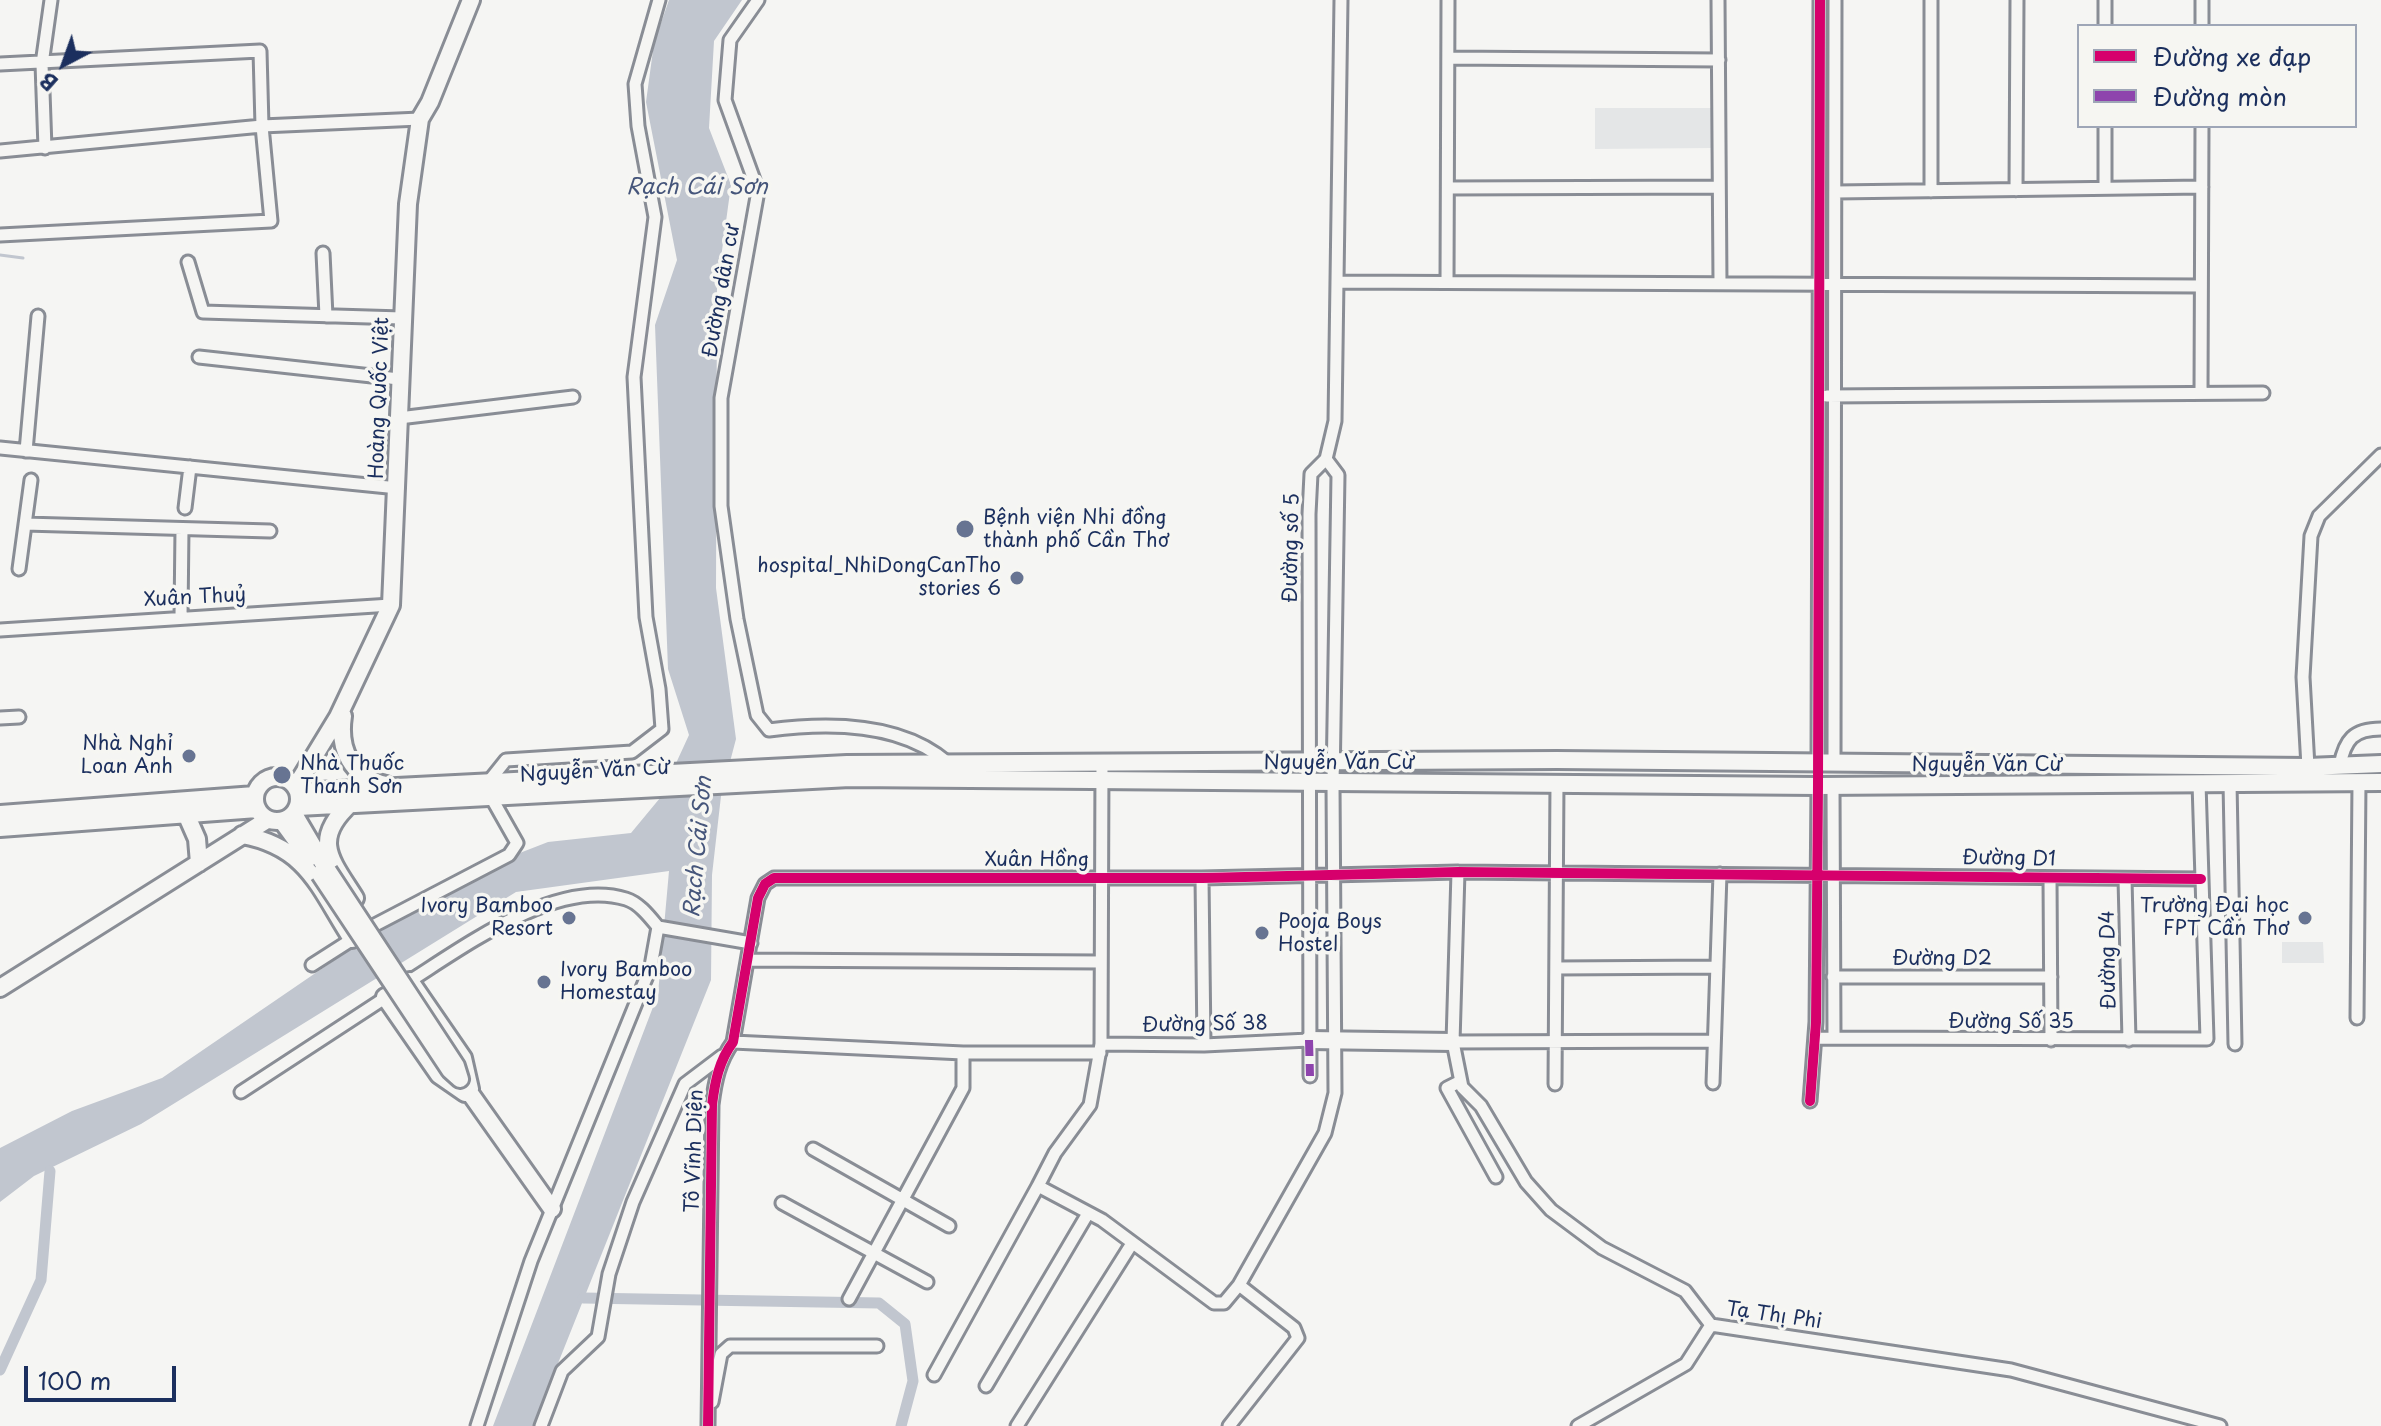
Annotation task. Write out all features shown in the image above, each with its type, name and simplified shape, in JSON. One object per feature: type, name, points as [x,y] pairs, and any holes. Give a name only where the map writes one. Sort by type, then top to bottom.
[{"type":"main road","name":"Hoàng Quốc Việt","points":[[0,988],[242,835],[281,805],[345,703],[391,605],[398,488],[404,239],[420,119],[430,102],[471,0]]},
{"type":"main road","points":[[345,703],[340,733],[344,753],[356,771],[391,787]]},
{"type":"main road","name":"Nguyễn Văn Cừ","points":[[849,771],[1102,771],[1309,762],[1557,760],[1826,762],[2199,775],[2230,783],[2381,782]]},
{"type":"main road","points":[[1557,760],[1557,782]]},
{"type":"main road","points":[[1826,762],[1826,786]]},
{"type":"main road","name":"Nguyễn Văn Cừ","points":[[0,828],[281,805],[391,787],[525,787],[948,763],[1308,784],[1557,782],[1826,786],[2199,775],[2381,764]]},
{"type":"main road","name":"Nguyễn Văn Cừ","points":[[0,814],[350,804],[491,788]]},
{"type":"main road","points":[[350,804],[333,821],[327,838],[328,853],[373,926]]},
{"type":"main road","points":[[281,805],[456,1066],[472,1098],[552,1209]]},
{"type":"main road","points":[[186,814],[197,839],[199,863]]},
{"type":"main road","points":[[242,835],[277,843],[301,860],[352,939]]},
{"type":"main road","points":[[410,981],[463,1058],[472,1098]]},
{"type":"main road","points":[[385,997],[439,1075],[472,1098]]},
{"type":"main road","points":[[1309,1040],[1337,1043],[1453,1042]]},
{"type":"street","points":[[45,148],[42,64],[51,0]]},
{"type":"street","points":[[312,965],[373,926],[515,849],[517,843],[513,832],[491,788],[506,760],[632,752],[662,729],[659,689],[646,617],[634,377],[655,217],[638,126],[635,84],[659,0]]},
{"type":"street","name":"Đường dân cư","points":[[758,0],[730,40],[725,100],[758,191],[721,398],[721,506],[737,619],[762,725],[769,730],[827,723],[876,732],[929,747],[948,763]]},
{"type":"street","name":"Đường số 5","points":[[1310,1076],[1310,487],[1311,474],[1326,459],[1335,421],[1341,0]]},
{"type":"street","points":[[1447,282],[1448,0]]},
{"type":"street","points":[[1718,0],[1720,282]]},
{"type":"street","points":[[1820,0],[1818,282],[1826,762]]},
{"type":"street","points":[[1826,762],[1835,395],[1835,0]]},
{"type":"street","points":[[1931,0],[1931,191]]},
{"type":"street","points":[[2016,190],[2017,0]]},
{"type":"street","points":[[2105,0],[2105,24]]},
{"type":"street","points":[[2202,0],[2202,24]]},
{"type":"street","points":[[0,64],[260,51],[262,126],[271,221],[0,235]]},
{"type":"street","points":[[1448,58],[1719,60]]},
{"type":"street","points":[[0,151],[262,126],[420,119]]},
{"type":"street","points":[[2105,128],[2105,188]]},
{"type":"street","points":[[2201,393],[2202,128]]},
{"type":"street","points":[[1448,188],[1719,187]]},
{"type":"street","points":[[1836,192],[2202,187]]},
{"type":"street","points":[[323,253],[326,316]]},
{"type":"street","points":[[188,262],[203,312],[402,318]]},
{"type":"street","points":[[1339,282],[2201,286]]},
{"type":"street","points":[[26,451],[38,316]]},
{"type":"street","points":[[199,357],[399,379]]},
{"type":"street","points":[[1820,396],[2263,393]]},
{"type":"street","points":[[399,418],[573,397]]},
{"type":"street","points":[[0,448],[398,488]]},
{"type":"street","points":[[2308,767],[2303,677],[2311,536],[2319,516],[2381,456]]},
{"type":"street","points":[[1038,1186],[1087,1215],[1102,1220],[1131,1245],[1214,1303],[1224,1303],[1239,1285],[1325,1133],[1335,1093],[1337,1043],[1333,784],[1338,475],[1326,459]]},
{"type":"street","points":[[185,508],[190,467]]},
{"type":"street","points":[[19,569],[31,480]]},
{"type":"street","points":[[25,524],[270,531]]},
{"type":"street","points":[[181,616],[182,529]]},
{"type":"street","name":"Xuân Thuỷ","points":[[0,630],[181,616],[391,605]]},
{"type":"street","points":[[0,718],[19,717]]},
{"type":"street","points":[[2340,765],[2344,744],[2350,737],[2358,732],[2381,729]]},
{"type":"street","points":[[934,1375],[1055,1153],[1090,1105],[1100,1048],[1102,771]]},
{"type":"street","points":[[2199,775],[2201,879]]},
{"type":"street","points":[[1555,1084],[1557,782]]},
{"type":"street","points":[[2357,1018],[2359,782]]},
{"type":"street","points":[[2230,783],[2235,1044]]},
{"type":"street","points":[[1826,786],[1833,874],[1834,1038]]},
{"type":"street","points":[[1810,1101],[1815,1038],[1816,874],[1826,786]]},
{"type":"street","points":[[1458,872],[1453,1042],[1459,1082],[1447,1088],[1496,1177]]},
{"type":"street","name":"Xuân Hồng","points":[[765,884],[774,878],[1202,878],[1310,874],[1556,873]]},
{"type":"street","name":"Đường D1","points":[[1556,873],[2201,879]]},
{"type":"street","points":[[1713,1083],[1720,874]]},
{"type":"street","points":[[1202,878],[1204,1045]]},
{"type":"street","points":[[2050,878],[2051,1040]]},
{"type":"street","name":"Đường D4","points":[[2125,879],[2129,1040]]},
{"type":"street","name":"Đường Số 35","points":[[1815,1038],[2207,1039],[2201,879]]},
{"type":"street","name":"Tô Vĩnh Diện","points":[[708,1426],[712,1105],[724,1055],[733,1042],[758,898],[765,884]]},
{"type":"street","points":[[241,1092],[493,928],[565,901],[599,894],[628,899],[658,927],[751,943]]},
{"type":"street","points":[[477,1426],[552,1209],[651,966],[658,927]]},
{"type":"street","points":[[748,960],[1101,962]]},
{"type":"street","points":[[1556,968],[1717,967]]},
{"type":"street","name":"Đường D2","points":[[1833,977],[2051,977]]},
{"type":"street","name":"Đường Số 38","points":[[733,1042],[963,1053],[1309,1040]]},
{"type":"street","points":[[1453,1042],[1714,1041]]},
{"type":"street","points":[[849,1299],[963,1088],[963,1053]]},
{"type":"street","points":[[541,1426],[562,1371],[598,1337],[609,1276],[633,1202],[685,1084],[724,1055]]},
{"type":"street","name":"Tạ Thị Phi","points":[[1459,1082],[1481,1106],[1526,1182],[1551,1210],[1591,1241],[1685,1291],[1711,1325],[2011,1370],[2220,1426]]},
{"type":"street","points":[[813,1149],[949,1226]]},
{"type":"street","points":[[782,1203],[927,1282]]},
{"type":"street","points":[[986,1386],[1087,1215]]},
{"type":"street","points":[[1017,1426],[1131,1245]]},
{"type":"street","points":[[1229,1426],[1298,1338],[1294,1328],[1239,1285]]},
{"type":"street","points":[[1578,1426],[1686,1364],[1711,1325]]},
{"type":"street","points":[[708,1405],[715,1396],[721,1354],[730,1346],[877,1346]]},
{"type":"shaded area","points":[[1595,108],[1711,108],[1711,148],[1595,149]]},
{"type":"shaded area","points":[[2282,942],[2323,942],[2324,963],[2282,963]]},
{"type":"water","name":"Rạch Cái Sơn","points":[[669,0],[742,0],[714,41],[709,128],[731,185],[717,287],[716,588],[736,739],[721,796],[712,875],[711,980],[533,1426],[493,1426],[658,994],[669,871],[516,892],[141,1124],[34,1176],[0,1202],[0,1148],[72,1111],[162,1078],[453,879],[548,842],[631,833],[660,798],[689,735],[668,669],[655,325],[677,260],[646,102],[654,43]]},
{"type":"waterway","points":[[0,255],[23,258]]},
{"type":"waterway","points":[[0,1370],[41,1280],[50,1171]]},
{"type":"waterway","points":[[583,1298],[879,1303],[905,1324],[913,1381],[901,1426]]},
{"type":"marked path","points":[[1309,1040],[1310,1076]]},
{"type":"cycle path","points":[[1810,1101],[1816,1022],[1820,0]]},
{"type":"cycle path","points":[[708,1426],[712,1105],[718,1072],[733,1042],[758,898],[765,884],[774,878],[1202,878],[1458,872],[2201,879]]},
{"type":"place","name":"Bệnh viện Nhi đồng thành phố Cần Thơ","points":[[965,529]]},
{"type":"place","name":"hospital_NhiDongCanTho stories 6","points":[[1017,578]]},
{"type":"place","name":"Nhà Nghỉ Loan Anh","points":[[189,756]]},
{"type":"place","name":"Nhà Thuốc Thanh Sơn","points":[[282,775]]},
{"type":"place","name":"Ivory Bamboo Resort","points":[[569,918]]},
{"type":"place","name":"Trường Đại học FPT Cần Thơ","points":[[2305,918]]},
{"type":"place","name":"Pooja Boys Hostel","points":[[1262,933]]},
{"type":"place","name":"Ivory Bamboo Homestay","points":[[544,982]]}]
